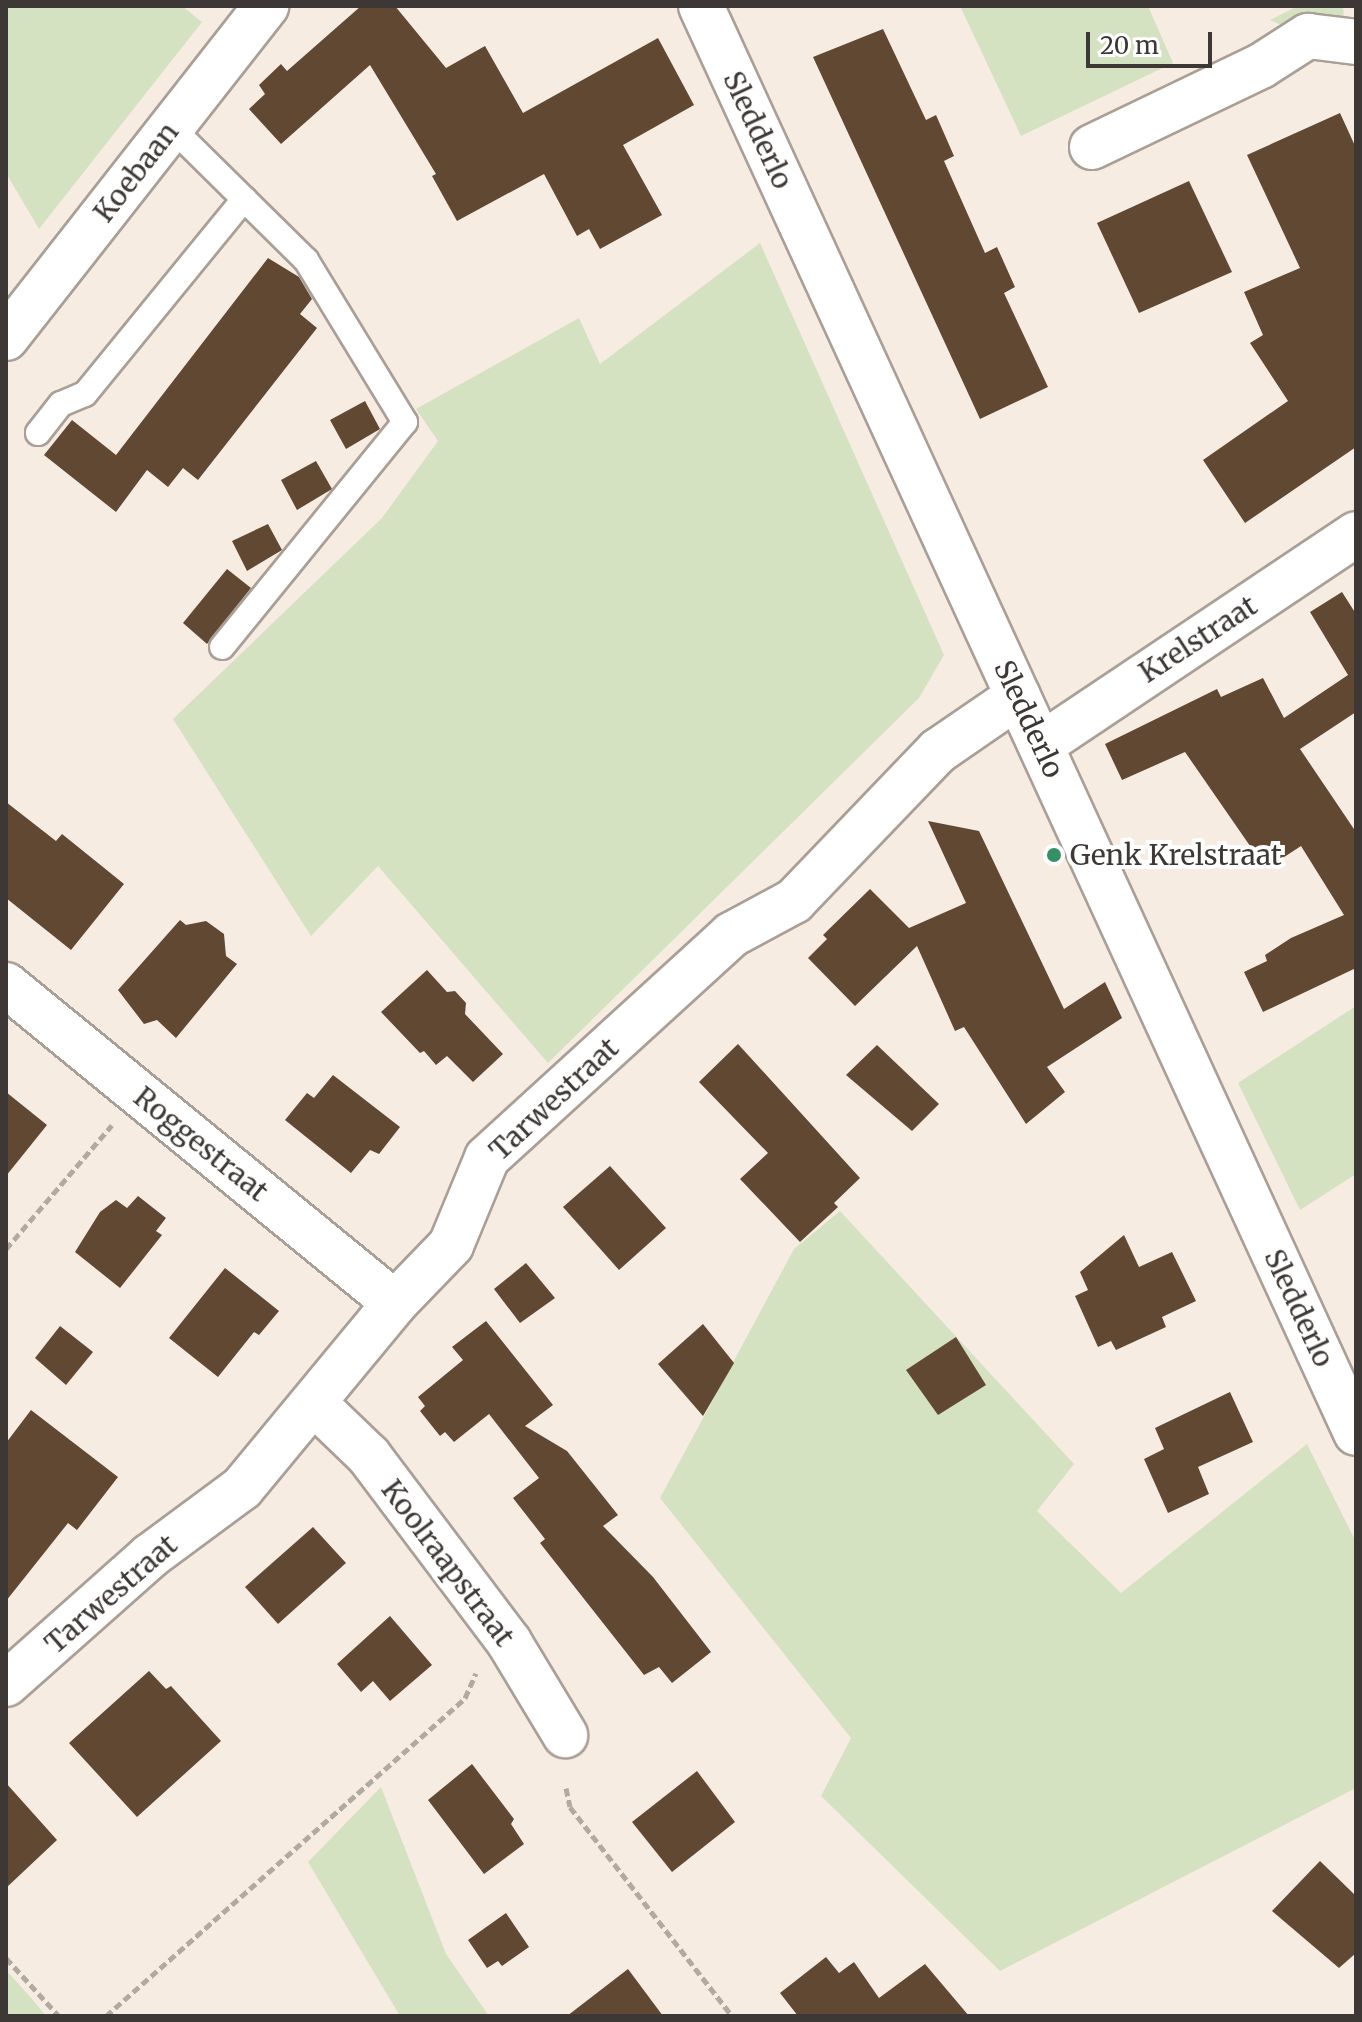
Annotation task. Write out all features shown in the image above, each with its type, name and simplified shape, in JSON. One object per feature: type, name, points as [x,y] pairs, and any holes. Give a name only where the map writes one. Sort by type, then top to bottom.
[{"type":"street","name":"Koebaan","points":[[6,338],[266,6]]},
{"type":"street","name":"Sledderlo","points":[[701,6],[1356,1433]]},
{"type":"street","points":[[1092,147],[1261,66],[1308,36],[1356,42]]},
{"type":"street","name":"Krelstraat","points":[[1041,745],[1356,534]]},
{"type":"street","name":"Tarwestraat","points":[[6,1684],[150,1556],[242,1488],[315,1404],[395,1303],[451,1245],[487,1158],[731,935],[794,901],[938,751],[1018,696]]},
{"type":"street","name":"Roggestraat","points":[[6,985],[395,1303]]},
{"type":"street","name":"Koolraapstraat","points":[[315,1404],[369,1456],[490,1617],[565,1735]]},
{"type":"lane","points":[[171,127],[306,260],[405,422],[222,647]]},
{"type":"lane","points":[[38,433],[61,404],[85,394],[244,199]]},
{"type":"path","points":[[6,1249],[115,1121]]},
{"type":"path","points":[[106,2016],[465,1698],[483,1657]]},
{"type":"path","points":[[566,1788],[570,1807],[732,2016]]},
{"type":"path","points":[[6,1958],[59,2016]]},
{"type":"green space","points":[[6,6],[182,6],[202,22],[39,229],[6,173]]},
{"type":"green space","points":[[960,6],[1148,6],[1173,63],[1021,136]]},
{"type":"green space","points":[[1298,6],[1343,6],[1344,17],[1293,30],[1270,20]]},
{"type":"green space","points":[[760,243],[944,655],[919,698],[548,1063],[378,866],[311,936],[173,719],[382,518],[438,441],[416,409],[579,318],[600,364]]},
{"type":"green space","points":[[1356,1006],[1356,1174],[1300,1210],[1238,1083]]},
{"type":"green space","points":[[840,1211],[1074,1464],[1037,1511],[1121,1593],[1307,1444],[1356,1542],[1356,1788],[1000,1971],[821,1796],[851,1738],[660,1498],[794,1249]]},
{"type":"green space","points":[[381,1787],[446,1954],[489,2016],[400,2016],[308,1862]]},
{"type":"green space","points":[[6,1970],[33,2000],[46,2016],[6,2016]]},
{"type":"building","points":[[361,6],[395,6],[446,68],[485,46],[523,113],[658,38],[694,105],[623,145],[662,215],[600,249],[589,229],[577,236],[544,174],[457,221],[432,176],[436,174],[370,65],[281,144],[249,109],[265,94],[259,85],[281,64],[287,71]]},
{"type":"building","points":[[883,29],[926,120],[936,115],[954,156],[944,161],[985,253],[997,247],[1015,287],[1004,293],[1048,387],[980,419],[813,57]]},
{"type":"building","points":[[1340,113],[1356,148],[1356,447],[1245,523],[1203,460],[1288,401],[1250,343],[1263,335],[1244,292],[1300,268],[1247,155]]},
{"type":"building","points":[[1189,181],[1232,272],[1139,313],[1097,223]]},
{"type":"building","points":[[268,258],[299,277],[312,299],[300,314],[317,328],[198,480],[183,468],[168,487],[147,470],[116,512],[44,455],[72,420],[116,455]]},
{"type":"building","points":[[365,401],[380,429],[346,449],[330,420]]},
{"type":"building","points":[[316,461],[332,489],[297,510],[281,480]]},
{"type":"building","points":[[268,524],[282,550],[247,571],[232,541]]},
{"type":"building","points":[[227,569],[251,588],[207,644],[183,623]]},
{"type":"building","points":[[1342,592],[1356,614],[1356,712],[1300,749],[1356,832],[1356,968],[1263,1012],[1244,972],[1267,961],[1265,955],[1291,938],[1344,915],[1301,846],[1266,869],[1185,752],[1122,780],[1105,744],[1217,689],[1221,697],[1263,678],[1284,718],[1348,675],[1310,612]]},
{"type":"building","points":[[6,802],[56,841],[62,834],[124,884],[71,950],[6,898]]},
{"type":"building","points":[[928,821],[979,831],[1064,1009],[1105,982],[1122,1018],[1047,1067],[1065,1092],[1026,1124],[964,1027],[955,1031],[917,946],[855,1006],[808,958],[827,939],[823,935],[870,889],[909,928],[966,903]]},
{"type":"building","points":[[180,920],[186,925],[206,921],[224,934],[226,956],[237,964],[176,1038],[157,1020],[144,1024],[118,990]]},
{"type":"building","points":[[427,970],[447,992],[455,991],[466,1003],[465,1014],[503,1054],[473,1082],[447,1056],[436,1065],[424,1051],[420,1053],[381,1012]]},
{"type":"building","points":[[738,1044],[860,1178],[834,1203],[838,1207],[800,1242],[740,1179],[768,1153],[699,1082]]},
{"type":"building","points":[[877,1045],[939,1104],[912,1131],[846,1075]]},
{"type":"building","points":[[333,1075],[400,1127],[379,1154],[370,1150],[351,1173],[285,1120],[307,1093],[314,1098]]},
{"type":"building","points":[[6,1092],[47,1125],[6,1176]]},
{"type":"building","points":[[610,1166],[666,1228],[619,1270],[563,1207]]},
{"type":"building","points":[[138,1196],[166,1218],[156,1231],[162,1235],[120,1288],[75,1252],[100,1212],[116,1200],[127,1208]]},
{"type":"building","points":[[1124,1235],[1139,1267],[1172,1252],[1196,1301],[1162,1317],[1166,1327],[1116,1350],[1111,1341],[1098,1347],[1075,1296],[1088,1290],[1080,1272]]},
{"type":"building","points":[[526,1263],[555,1298],[520,1323],[494,1289]]},
{"type":"building","points":[[225,1268],[279,1311],[259,1335],[254,1332],[218,1377],[169,1338]]},
{"type":"building","points":[[486,1321],[553,1405],[525,1426],[567,1451],[618,1515],[603,1526],[653,1577],[711,1652],[672,1683],[659,1667],[644,1675],[540,1543],[545,1539],[513,1498],[539,1478],[489,1414],[454,1442],[445,1432],[440,1436],[420,1411],[425,1406],[418,1397],[463,1360],[452,1347]]},
{"type":"building","points":[[703,1324],[734,1363],[703,1416],[658,1364]]},
{"type":"building","points":[[60,1326],[93,1352],[66,1385],[35,1358]]},
{"type":"building","points":[[956,1337],[986,1385],[938,1415],[906,1370]]},
{"type":"building","points":[[1230,1392],[1253,1442],[1198,1467],[1209,1494],[1168,1513],[1144,1459],[1164,1449],[1155,1428]]},
{"type":"building","points":[[31,1410],[118,1477],[77,1530],[68,1523],[6,1601],[6,1443]]},
{"type":"building","points":[[313,1527],[346,1563],[278,1624],[245,1587]]},
{"type":"building","points":[[390,1616],[432,1665],[390,1701],[373,1681],[361,1692],[337,1664]]},
{"type":"building","points":[[149,1671],[166,1689],[171,1686],[221,1741],[137,1817],[69,1743]]},
{"type":"building","points":[[472,1764],[514,1819],[511,1824],[524,1844],[484,1874],[428,1800]]},
{"type":"building","points":[[697,1771],[735,1822],[672,1872],[632,1822]]},
{"type":"building","points":[[6,1783],[57,1840],[6,1888]]},
{"type":"building","points":[[1320,1861],[1356,1896],[1356,1953],[1339,1968],[1272,1911]]},
{"type":"building","points":[[506,1913],[529,1947],[502,1966],[498,1961],[487,1968],[468,1940]]},
{"type":"building","points":[[826,1957],[839,1973],[854,1962],[879,1998],[925,1964],[969,2016],[798,2016],[780,1993]]},
{"type":"building","points":[[628,1969],[663,2016],[567,2016]]},
{"type":"place","name":"Genk Krelstraat","points":[[1054,855]]}]
